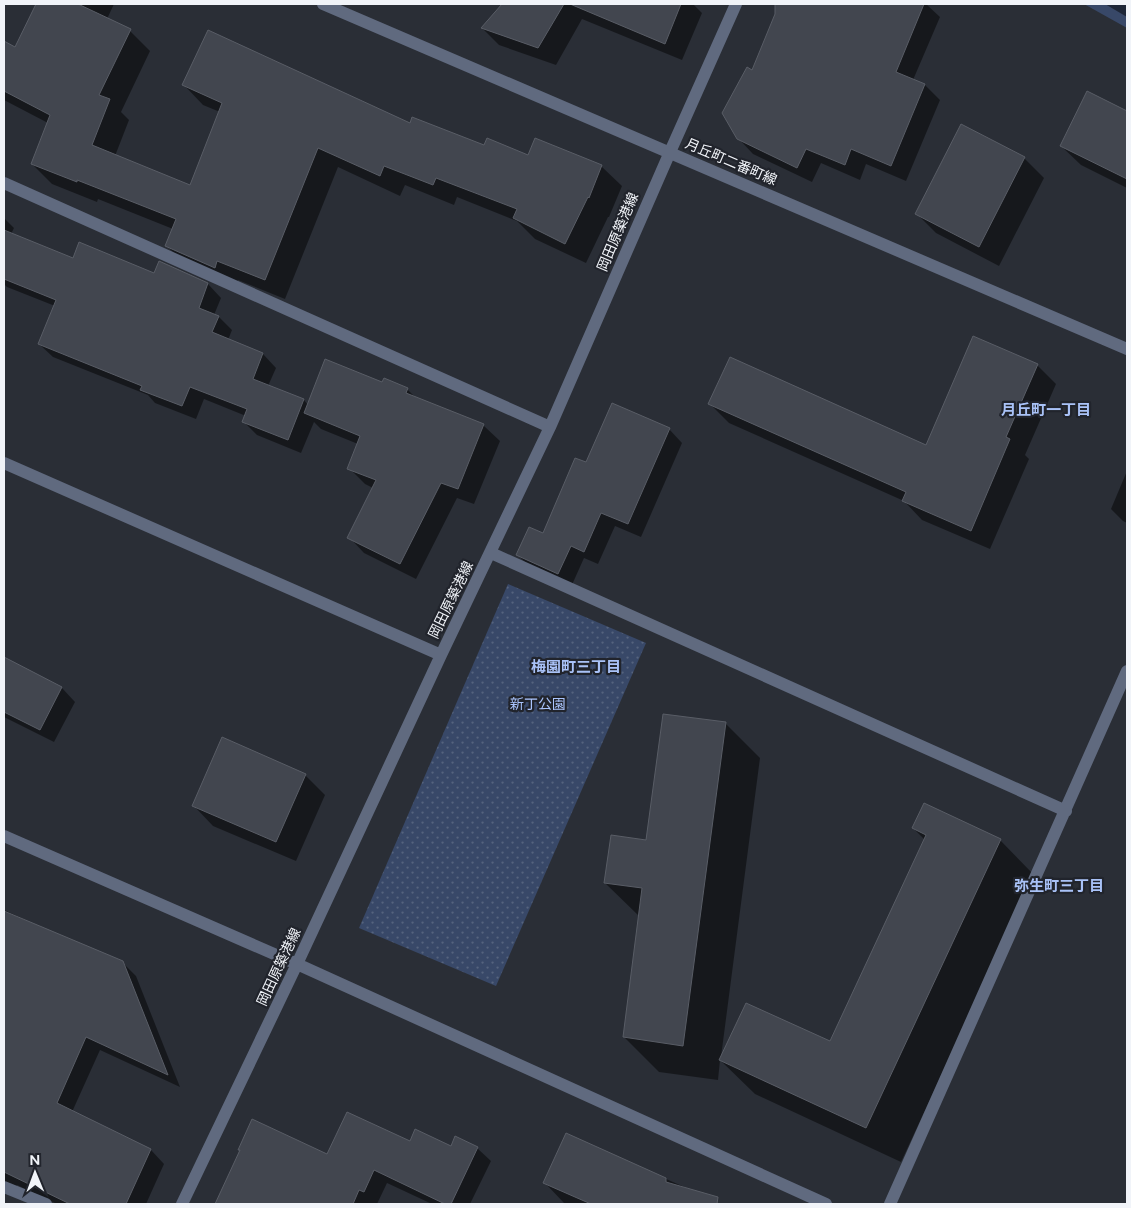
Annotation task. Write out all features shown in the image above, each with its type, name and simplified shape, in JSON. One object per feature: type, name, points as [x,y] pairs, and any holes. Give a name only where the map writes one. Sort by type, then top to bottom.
[{"type":"street","name":"月丘町二番町線","points":[[323,4],[349,9],[670,152],[1127,349]]},
{"type":"street","name":"岡田原築港線","points":[[182,1204],[550,427],[736,4]]},
{"type":"street","points":[[4,182],[550,427]]},
{"type":"street","points":[[4,463],[441,655]]},
{"type":"street","points":[[491,553],[1066,811]]},
{"type":"street","points":[[890,1204],[1126,679]]},
{"type":"street","points":[[4,836],[297,964],[826,1204]]},
{"type":"street","points":[[4,1187],[46,1204]]},
{"type":"green space","points":[[1084,4],[1127,4],[1127,28]]},
{"type":"green space","name":"新丁公園","points":[[508,584],[646,643],[496,986],[359,928]]},
{"type":"building","points":[[36,4],[78,4],[131,29],[99,95],[110,99],[92,145],[190,185],[222,103],[182,85],[208,30],[410,123],[412,117],[484,145],[487,138],[528,155],[535,138],[602,165],[589,198],[565,244],[513,218],[517,209],[436,178],[433,185],[384,166],[380,176],[318,148],[265,280],[217,261],[215,268],[165,246],[176,219],[31,164],[50,115],[4,91],[4,41],[15,47]]},
{"type":"building","points":[[502,4],[564,4],[538,48],[481,28]]},
{"type":"building","points":[[570,4],[681,4],[665,44]]},
{"type":"building","points":[[775,4],[924,4],[896,72],[925,84],[891,166],[851,149],[845,165],[806,149],[797,168],[737,139],[722,113],[747,67],[752,70],[775,14]]},
{"type":"building","points":[[1087,91],[1127,111],[1127,179],[1060,146]]},
{"type":"building","points":[[961,124],[1025,157],[979,247],[915,214]]},
{"type":"building","points":[[4,230],[73,258],[79,242],[154,273],[159,261],[208,283],[199,308],[219,316],[212,332],[263,353],[253,379],[304,399],[288,440],[242,422],[247,409],[190,387],[182,406],[140,390],[142,386],[38,344],[56,300],[4,279]]},
{"type":"building","points":[[973,336],[1038,364],[1006,437],[1010,439],[971,531],[902,501],[906,492],[708,404],[730,357],[926,445]]},
{"type":"building","points":[[325,359],[382,382],[384,378],[408,388],[406,393],[484,424],[458,489],[441,483],[400,564],[347,538],[376,480],[347,469],[360,436],[304,413]]},
{"type":"building","points":[[612,403],[670,428],[628,524],[601,513],[584,552],[571,546],[558,574],[516,555],[529,527],[543,533],[575,458],[586,462]]},
{"type":"building","points":[[4,657],[62,687],[40,730],[4,712]]},
{"type":"building","points":[[663,714],[726,722],[683,1046],[623,1037],[642,888],[604,883],[611,835],[646,840]]},
{"type":"building","points":[[222,737],[306,774],[276,842],[192,806]]},
{"type":"building","points":[[924,803],[1001,839],[866,1128],[719,1060],[746,1003],[830,1041],[926,835],[912,828]]},
{"type":"building","points":[[4,911],[123,961],[168,1075],[86,1037],[57,1103],[151,1149],[126,1204],[70,1204],[4,1172]]},
{"type":"building","points":[[347,1112],[410,1141],[415,1129],[451,1146],[455,1136],[478,1147],[451,1204],[445,1204],[374,1170],[364,1192],[359,1190],[353,1204],[215,1204],[252,1119],[327,1154]]},
{"type":"building","points":[[566,1133],[666,1178],[666,1182],[718,1197],[717,1204],[591,1204],[543,1183]]},
{"type":"district","name":"月丘町一丁目","points":[[1046,410]]},
{"type":"district","name":"梅園町三丁目","points":[[576,667]]},
{"type":"district","name":"弥生町三丁目","points":[[1059,886]]}]
